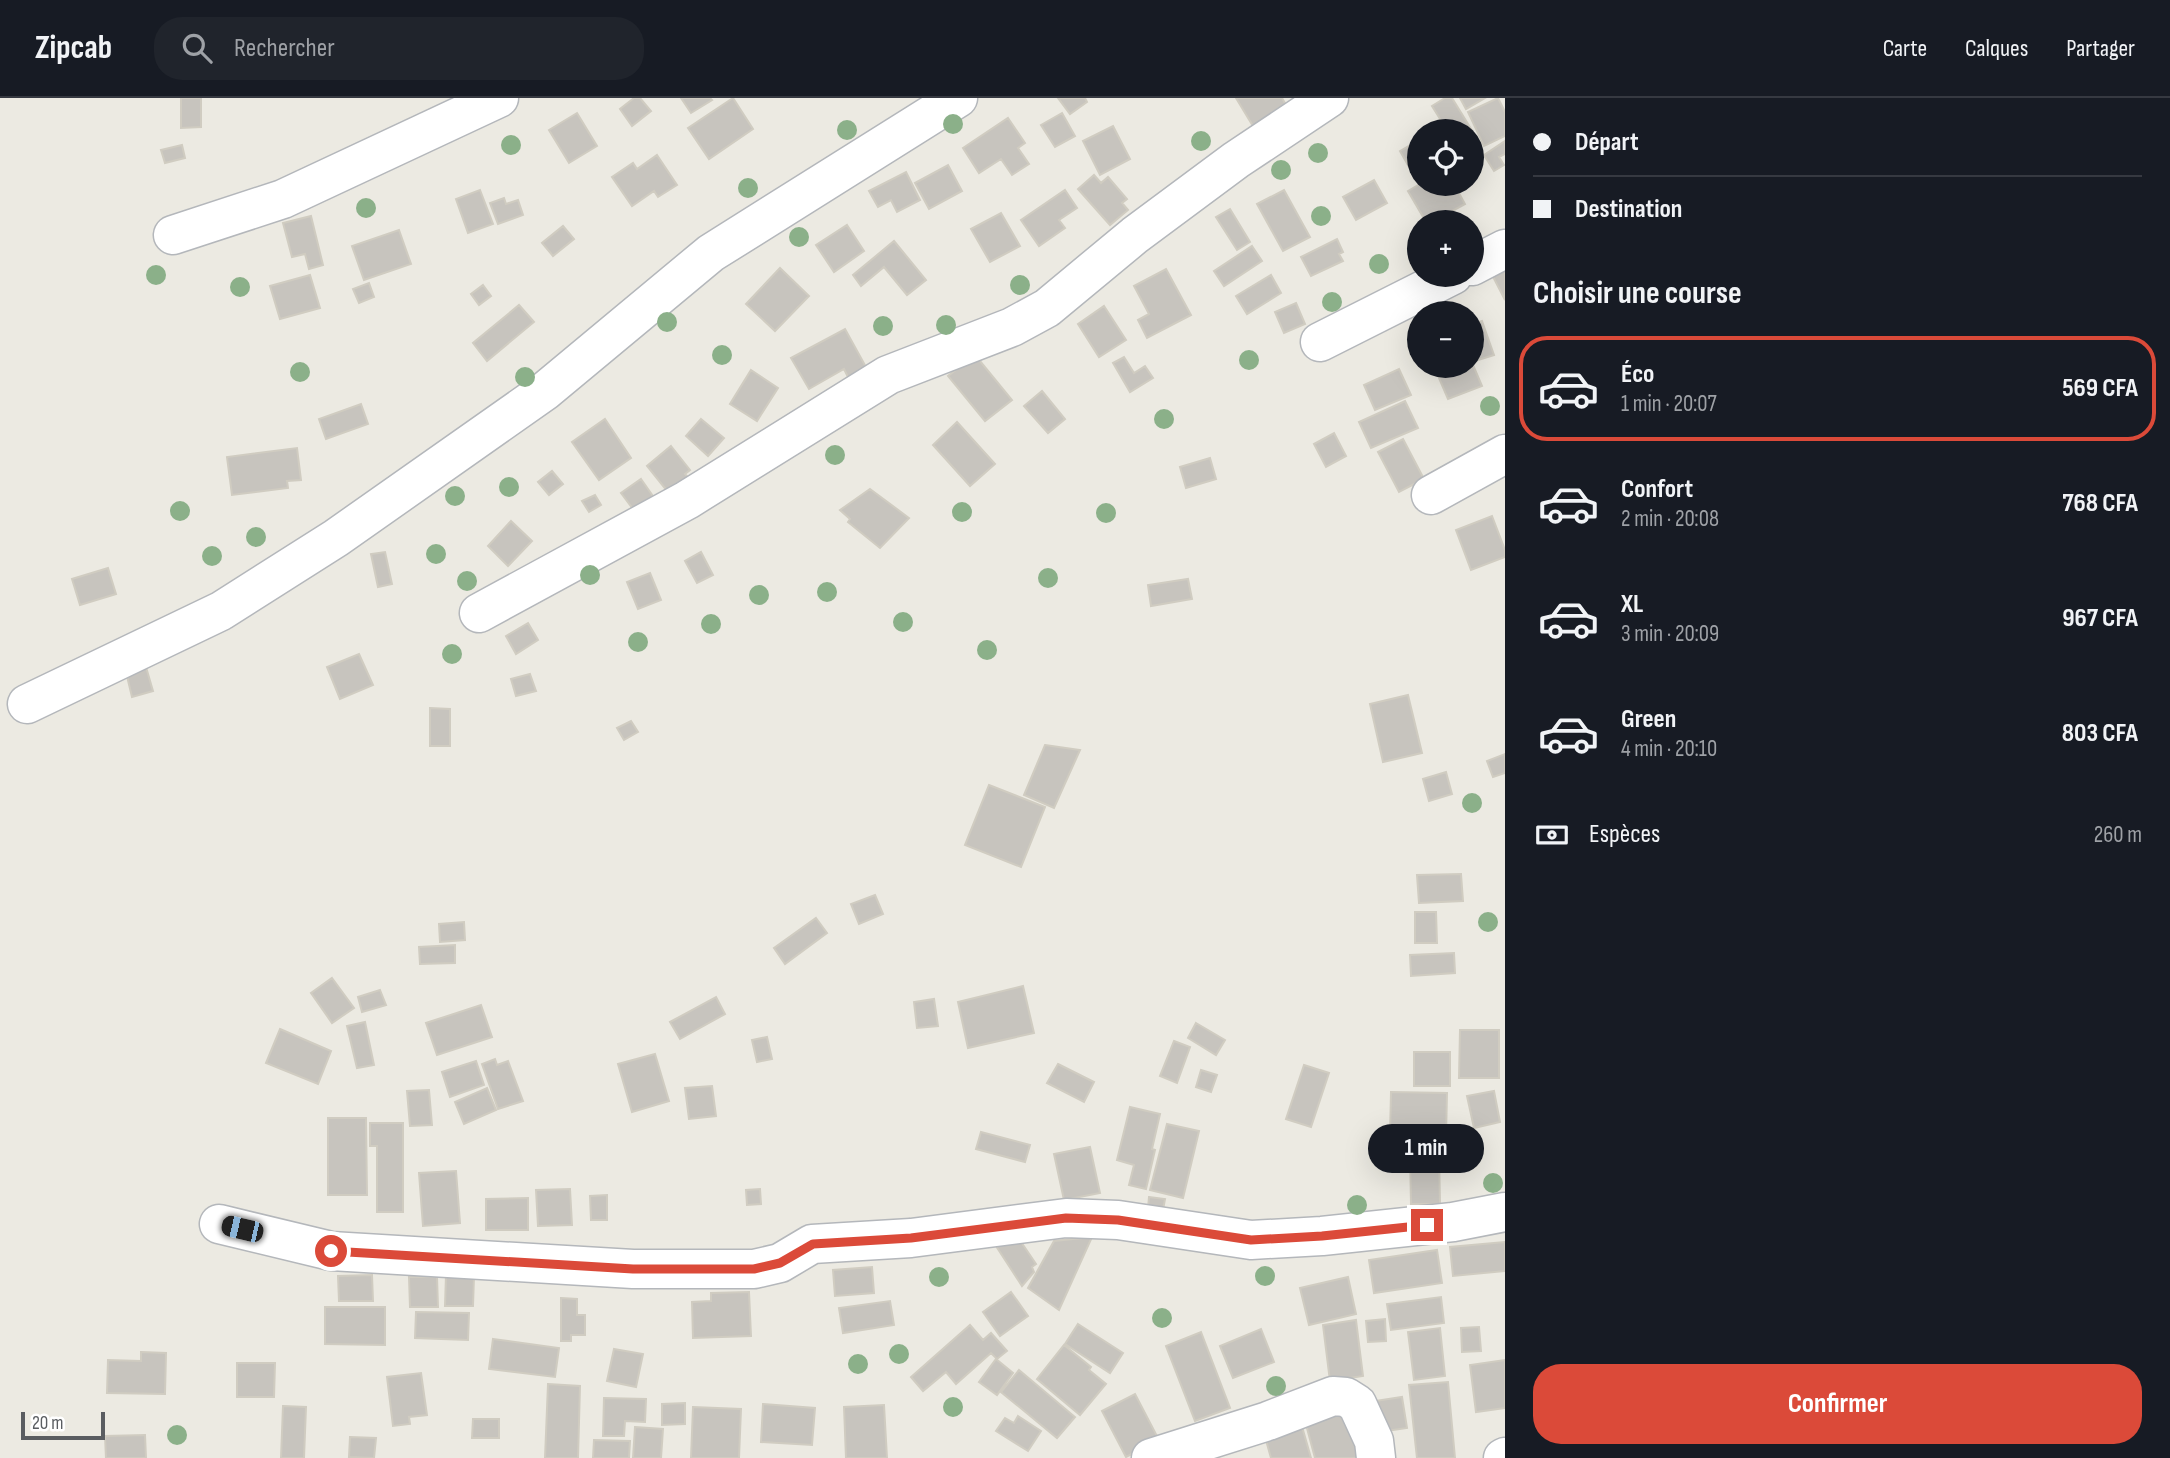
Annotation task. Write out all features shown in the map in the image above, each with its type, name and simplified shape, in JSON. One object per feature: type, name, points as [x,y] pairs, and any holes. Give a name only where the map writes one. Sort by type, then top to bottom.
[{"type":"street","points":[[173,235],[283,199],[499,98]]},
{"type":"street","points":[[27,704],[221,611],[336,538],[545,391],[711,253],[958,98]]},
{"type":"street","points":[[479,613],[687,500],[888,375],[1012,327],[1047,308],[1146,226],[1236,160],[1329,98]]},
{"type":"street","points":[[1484,259],[1505,249]]},
{"type":"street","points":[[1320,342],[1430,287]]},
{"type":"street","points":[[1431,495],[1505,454]]},
{"type":"street","points":[[219,1224],[331,1251],[633,1269],[754,1269],[780,1263],[813,1244],[911,1238],[1066,1218],[1118,1220],[1251,1240],[1322,1236],[1440,1223],[1505,1212]]},
{"type":"street","points":[[1151,1458],[1268,1421],[1333,1396],[1346,1397],[1357,1404],[1374,1441],[1376,1458]]},
{"type":"building","points":[[181,98],[201,98],[201,127],[181,128]]},
{"type":"building","points":[[634,98],[640,98],[651,111],[632,126],[620,109]]},
{"type":"building","points":[[681,98],[710,98],[712,100],[691,113]]},
{"type":"building","points":[[733,98],[753,129],[709,159],[688,128]]},
{"type":"building","points":[[1058,98],[1085,98],[1087,102],[1070,114]]},
{"type":"building","points":[[1236,98],[1282,98],[1289,110],[1256,131]]},
{"type":"building","points":[[1445,98],[1452,98],[1465,119],[1440,119],[1432,106]]},
{"type":"building","points":[[1460,98],[1485,98],[1466,109]]},
{"type":"building","points":[[1498,98],[1505,112],[1505,136],[1484,146],[1484,119],[1471,119],[1468,112]]},
{"type":"building","points":[[577,113],[597,146],[569,163],[549,130]]},
{"type":"building","points":[[1062,113],[1075,136],[1055,147],[1041,125]]},
{"type":"building","points":[[1008,118],[1025,143],[1018,148],[1029,164],[1012,175],[1001,159],[979,173],[963,148]]},
{"type":"building","points":[[1113,126],[1130,159],[1100,175],[1083,141]]},
{"type":"building","points":[[1505,141],[1505,154],[1499,157],[1504,165],[1494,171],[1484,155]]},
{"type":"building","points":[[182,145],[185,158],[165,163],[161,150]]},
{"type":"building","points":[[1407,147],[1407,163],[1400,151]]},
{"type":"building","points":[[657,155],[677,185],[658,197],[654,191],[632,206],[612,177],[633,163],[637,169]]},
{"type":"building","points":[[948,165],[962,191],[929,209],[915,183]]},
{"type":"building","points":[[906,172],[920,200],[897,212],[891,200],[878,207],[869,191]]},
{"type":"building","points":[[1094,175],[1101,183],[1108,177],[1127,199],[1122,203],[1128,210],[1110,225],[1078,189]]},
{"type":"building","points":[[1374,180],[1387,203],[1356,220],[1343,197]]},
{"type":"building","points":[[480,190],[493,224],[468,233],[456,199]]},
{"type":"building","points":[[1065,190],[1077,208],[1059,220],[1065,228],[1039,246],[1021,220]]},
{"type":"building","points":[[1284,190],[1310,237],[1283,251],[1257,204]]},
{"type":"building","points":[[1411,196],[1461,196],[1465,204],[1454,210],[1419,210]]},
{"type":"building","points":[[504,198],[506,204],[518,200],[523,215],[498,224],[490,203]]},
{"type":"building","points":[[1230,209],[1250,242],[1237,250],[1216,217]]},
{"type":"building","points":[[1001,213],[1020,246],[990,262],[971,229]]},
{"type":"building","points":[[311,216],[323,265],[309,269],[305,254],[292,257],[283,223]]},
{"type":"building","points":[[847,225],[864,251],[834,272],[816,245]]},
{"type":"building","points":[[563,226],[574,239],[553,256],[542,243]]},
{"type":"building","points":[[399,230],[411,264],[364,280],[352,246]]},
{"type":"building","points":[[1337,239],[1343,252],[1339,254],[1343,261],[1311,276],[1301,257]]},
{"type":"building","points":[[894,241],[926,280],[907,295],[884,267],[861,286],[853,275]]},
{"type":"building","points":[[1252,246],[1262,261],[1224,286],[1214,271]]},
{"type":"building","points":[[1505,258],[1505,300],[1488,267]]},
{"type":"building","points":[[780,268],[809,296],[775,331],[746,304]]},
{"type":"building","points":[[1166,269],[1191,315],[1147,338],[1138,320],[1149,314],[1134,286]]},
{"type":"building","points":[[310,275],[320,308],[280,319],[270,286]]},
{"type":"building","points":[[1271,275],[1281,293],[1247,314],[1236,296]]},
{"type":"building","points":[[369,283],[374,297],[359,303],[353,289]]},
{"type":"building","points":[[483,285],[491,296],[479,305],[471,294]]},
{"type":"building","points":[[1296,303],[1305,324],[1284,333],[1275,312]]},
{"type":"building","points":[[519,305],[534,322],[487,361],[473,343]]},
{"type":"building","points":[[1104,306],[1126,340],[1099,357],[1078,324]]},
{"type":"building","points":[[1484,327],[1494,355],[1484,358]]},
{"type":"building","points":[[845,329],[866,367],[848,377],[844,369],[809,389],[791,358]]},
{"type":"building","points":[[975,355],[1012,400],[985,421],[948,376]]},
{"type":"building","points":[[1124,357],[1134,373],[1145,366],[1153,378],[1130,392],[1113,363]]},
{"type":"building","points":[[1399,369],[1411,395],[1375,410],[1364,385]]},
{"type":"building","points":[[751,370],[778,388],[757,421],[730,404]]},
{"type":"building","points":[[1439,378],[1479,378],[1482,386],[1448,399]]},
{"type":"building","points":[[1042,391],[1065,419],[1048,433],[1024,406]]},
{"type":"building","points":[[1405,401],[1418,428],[1371,448],[1359,422]]},
{"type":"building","points":[[361,404],[368,424],[326,439],[319,419]]},
{"type":"building","points":[[605,419],[631,458],[599,480],[572,442]]},
{"type":"building","points":[[701,419],[724,438],[708,456],[686,436]]},
{"type":"building","points":[[957,422],[995,464],[970,486],[933,445]]},
{"type":"building","points":[[1334,433],[1346,456],[1326,467],[1314,444]]},
{"type":"building","points":[[1403,439],[1424,479],[1399,492],[1378,452]]},
{"type":"building","points":[[671,446],[690,470],[685,474],[692,482],[672,497],[647,466]]},
{"type":"building","points":[[297,448],[301,480],[287,481],[288,488],[232,495],[227,457]]},
{"type":"building","points":[[1210,458],[1216,479],[1186,488],[1180,467]]},
{"type":"building","points":[[552,471],[563,484],[549,495],[538,482]]},
{"type":"building","points":[[641,479],[655,499],[636,513],[621,493]]},
{"type":"building","points":[[870,489],[909,518],[880,548],[848,522],[850,519],[840,510]]},
{"type":"building","points":[[595,495],[601,505],[589,512],[582,501]]},
{"type":"building","points":[[1492,516],[1505,550],[1505,557],[1471,570],[1456,530]]},
{"type":"building","points":[[511,521],[532,541],[508,566],[488,546]]},
{"type":"building","points":[[385,552],[392,584],[378,587],[371,554]]},
{"type":"building","points":[[701,552],[713,575],[697,583],[685,561]]},
{"type":"building","points":[[108,568],[116,594],[80,605],[72,579]]},
{"type":"building","points":[[650,573],[661,600],[638,609],[627,582]]},
{"type":"building","points":[[1188,579],[1192,599],[1151,606],[1148,585]]},
{"type":"building","points":[[528,623],[538,640],[516,654],[506,636]]},
{"type":"building","points":[[359,654],[373,685],[340,699],[327,667]]},
{"type":"building","points":[[146,667],[153,691],[132,697],[126,672]]},
{"type":"building","points":[[530,674],[536,691],[516,696],[511,679]]},
{"type":"building","points":[[1408,695],[1422,753],[1383,762],[1370,704]]},
{"type":"building","points":[[430,708],[450,709],[450,746],[430,746]]},
{"type":"building","points":[[631,721],[638,732],[624,740],[617,728]]},
{"type":"building","points":[[1045,745],[1080,750],[1054,808],[1024,795]]},
{"type":"building","points":[[1505,754],[1505,773],[1493,777],[1487,761]]},
{"type":"building","points":[[1446,772],[1452,794],[1429,801],[1423,779]]},
{"type":"building","points":[[989,785],[1045,807],[1021,867],[965,845]]},
{"type":"building","points":[[1461,874],[1463,901],[1419,903],[1417,875]]},
{"type":"building","points":[[875,895],[883,914],[859,924],[851,904]]},
{"type":"building","points":[[1415,912],[1436,912],[1437,943],[1415,943]]},
{"type":"building","points":[[816,918],[827,933],[785,964],[774,948]]},
{"type":"building","points":[[464,922],[465,940],[440,942],[439,924]]},
{"type":"building","points":[[455,945],[455,963],[420,964],[419,947]]},
{"type":"building","points":[[1454,953],[1455,973],[1411,976],[1410,955]]},
{"type":"building","points":[[332,978],[354,1008],[332,1023],[311,993]]},
{"type":"building","points":[[1023,986],[1034,1033],[968,1048],[958,1002]]},
{"type":"building","points":[[380,990],[386,1005],[362,1012],[358,997]]},
{"type":"building","points":[[716,997],[725,1014],[680,1039],[670,1022]]},
{"type":"building","points":[[934,999],[938,1026],[917,1028],[914,1002]]},
{"type":"building","points":[[481,1005],[492,1037],[437,1055],[426,1023]]},
{"type":"building","points":[[365,1022],[374,1065],[357,1068],[347,1026]]},
{"type":"building","points":[[1196,1023],[1225,1040],[1216,1055],[1188,1038]]},
{"type":"building","points":[[280,1029],[331,1051],[318,1084],[266,1063]]},
{"type":"building","points":[[1460,1030],[1499,1030],[1499,1078],[1459,1078]]},
{"type":"building","points":[[767,1037],[772,1059],[757,1062],[752,1040]]},
{"type":"building","points":[[1174,1041],[1190,1047],[1177,1083],[1160,1076]]},
{"type":"building","points":[[1414,1052],[1450,1052],[1450,1086],[1414,1086]]},
{"type":"building","points":[[655,1054],[669,1101],[632,1112],[618,1064]]},
{"type":"building","points":[[495,1059],[497,1065],[508,1061],[523,1101],[498,1109],[482,1064]]},
{"type":"building","points":[[476,1061],[484,1085],[450,1097],[442,1072]]},
{"type":"building","points":[[1058,1064],[1094,1082],[1084,1102],[1047,1083]]},
{"type":"building","points":[[1304,1065],[1329,1073],[1311,1127],[1286,1119]]},
{"type":"building","points":[[1201,1070],[1217,1075],[1211,1092],[1196,1087]]},
{"type":"building","points":[[712,1086],[716,1116],[689,1119],[685,1088]]},
{"type":"building","points":[[487,1088],[496,1110],[464,1124],[455,1102]]},
{"type":"building","points":[[429,1090],[432,1125],[410,1126],[407,1091]]},
{"type":"building","points":[[1494,1091],[1500,1122],[1474,1128],[1467,1096]]},
{"type":"building","points":[[1391,1092],[1447,1093],[1446,1137],[1390,1136]]},
{"type":"building","points":[[1130,1107],[1160,1114],[1146,1189],[1129,1185],[1134,1165],[1117,1160]]},
{"type":"building","points":[[328,1118],[366,1118],[367,1195],[328,1195]]},
{"type":"building","points":[[370,1123],[403,1123],[403,1212],[377,1212],[377,1146],[370,1146]]},
{"type":"building","points":[[1167,1124],[1199,1131],[1183,1198],[1150,1190]]},
{"type":"building","points":[[981,1132],[1030,1145],[1025,1162],[976,1149]]},
{"type":"building","points":[[1090,1147],[1100,1193],[1064,1200],[1054,1154]]},
{"type":"building","points":[[1439,1153],[1440,1204],[1411,1204],[1410,1154]]},
{"type":"building","points":[[456,1171],[460,1223],[423,1226],[419,1173]]},
{"type":"building","points":[[570,1189],[572,1225],[538,1226],[536,1190]]},
{"type":"building","points":[[760,1189],[761,1204],[747,1205],[746,1190]]},
{"type":"building","points":[[607,1195],[607,1220],[591,1220],[590,1196]]},
{"type":"building","points":[[1149,1197],[1165,1199],[1163,1210],[1148,1208]]},
{"type":"building","points":[[528,1198],[528,1230],[486,1230],[486,1199]]},
{"type":"building","points":[[1015,1233],[1036,1264],[1032,1267],[1034,1272],[1022,1286],[996,1246]]},
{"type":"building","points":[[1092,1237],[1059,1310],[1028,1288],[1054,1241]]},
{"type":"building","points":[[1505,1242],[1505,1271],[1453,1276],[1450,1247]]},
{"type":"building","points":[[1437,1250],[1442,1283],[1374,1293],[1369,1260]]},
{"type":"building","points":[[872,1267],[874,1293],[835,1296],[833,1270]]},
{"type":"building","points":[[372,1275],[373,1301],[339,1301],[338,1276]]},
{"type":"building","points":[[446,1275],[474,1276],[473,1306],[445,1306]]},
{"type":"building","points":[[409,1277],[437,1277],[438,1307],[410,1307]]},
{"type":"building","points":[[1348,1277],[1356,1314],[1309,1325],[1300,1288]]},
{"type":"building","points":[[749,1292],[751,1336],[693,1338],[692,1302],[711,1301],[711,1293]]},
{"type":"building","points":[[1011,1292],[1028,1316],[1000,1336],[983,1312]]},
{"type":"building","points":[[1441,1297],[1444,1323],[1391,1330],[1387,1304]]},
{"type":"building","points":[[561,1298],[577,1299],[577,1315],[585,1315],[585,1335],[571,1335],[571,1341],[561,1341]]},
{"type":"building","points":[[890,1301],[894,1325],[843,1333],[839,1308]]},
{"type":"building","points":[[325,1307],[385,1307],[385,1345],[325,1344]]},
{"type":"building","points":[[416,1312],[469,1313],[468,1340],[415,1338]]},
{"type":"building","points":[[1385,1319],[1386,1341],[1368,1342],[1366,1321]]},
{"type":"building","points":[[1356,1320],[1363,1376],[1330,1381],[1323,1325]]},
{"type":"building","points":[[1078,1324],[1123,1353],[1110,1373],[1065,1344]]},
{"type":"building","points":[[970,1325],[983,1340],[991,1333],[1007,1351],[997,1359],[991,1353],[956,1384],[946,1372],[923,1391],[911,1377]]},
{"type":"building","points":[[1479,1327],[1481,1351],[1462,1352],[1461,1328]]},
{"type":"building","points":[[1440,1328],[1445,1376],[1414,1380],[1408,1332]]},
{"type":"building","points":[[1261,1329],[1274,1362],[1233,1378],[1220,1346]]},
{"type":"building","points":[[1201,1332],[1230,1408],[1195,1421],[1166,1346]]},
{"type":"building","points":[[493,1339],[559,1348],[555,1377],[489,1369]]},
{"type":"building","points":[[1064,1345],[1091,1367],[1089,1370],[1106,1384],[1080,1415],[1037,1379]]},
{"type":"building","points":[[614,1349],[643,1354],[636,1387],[607,1381]]},
{"type":"building","points":[[141,1352],[166,1353],[165,1394],[107,1393],[108,1360],[141,1361]]},
{"type":"building","points":[[996,1359],[1013,1373],[997,1395],[979,1382]]},
{"type":"building","points":[[1505,1360],[1505,1408],[1476,1412],[1470,1365]]},
{"type":"building","points":[[237,1363],[275,1363],[274,1397],[237,1397]]},
{"type":"building","points":[[1019,1370],[1075,1417],[1057,1438],[1001,1392]]},
{"type":"building","points":[[421,1373],[427,1415],[409,1417],[410,1424],[393,1426],[387,1377]]},
{"type":"building","points":[[1448,1382],[1455,1458],[1417,1458],[1409,1385]]},
{"type":"building","points":[[548,1384],[580,1386],[578,1458],[545,1458]]},
{"type":"building","points":[[1135,1394],[1159,1440],[1126,1457],[1102,1411]]},
{"type":"building","points":[[1402,1397],[1407,1428],[1379,1432],[1375,1401]]},
{"type":"building","points":[[604,1398],[646,1399],[645,1422],[625,1421],[624,1436],[603,1436]]},
{"type":"building","points":[[685,1403],[685,1424],[662,1425],[662,1404]]},
{"type":"building","points":[[763,1404],[815,1408],[812,1445],[761,1442]]},
{"type":"building","points":[[884,1405],[887,1458],[846,1458],[844,1407]]},
{"type":"building","points":[[283,1406],[306,1407],[304,1458],[281,1458]]},
{"type":"building","points":[[693,1407],[741,1409],[739,1458],[691,1458]]},
{"type":"building","points":[[1346,1407],[1359,1458],[1315,1458],[1304,1417]]},
{"type":"building","points":[[1018,1416],[1041,1431],[1028,1451],[996,1431],[1005,1418],[1014,1423]]},
{"type":"building","points":[[473,1419],[499,1419],[499,1438],[472,1438]]},
{"type":"building","points":[[1301,1423],[1311,1458],[1271,1458],[1264,1433]]},
{"type":"building","points":[[635,1427],[663,1429],[661,1458],[633,1458]]},
{"type":"building","points":[[145,1435],[146,1458],[106,1458],[105,1436]]},
{"type":"building","points":[[350,1437],[376,1438],[374,1458],[349,1457]]},
{"type":"building","points":[[594,1440],[630,1441],[629,1458],[593,1458]]},
{"type":"route","points":[[331,1251],[633,1269],[754,1269],[780,1263],[813,1244],[911,1238],[1066,1218],[1118,1220],[1251,1240],[1427,1225]]}]
